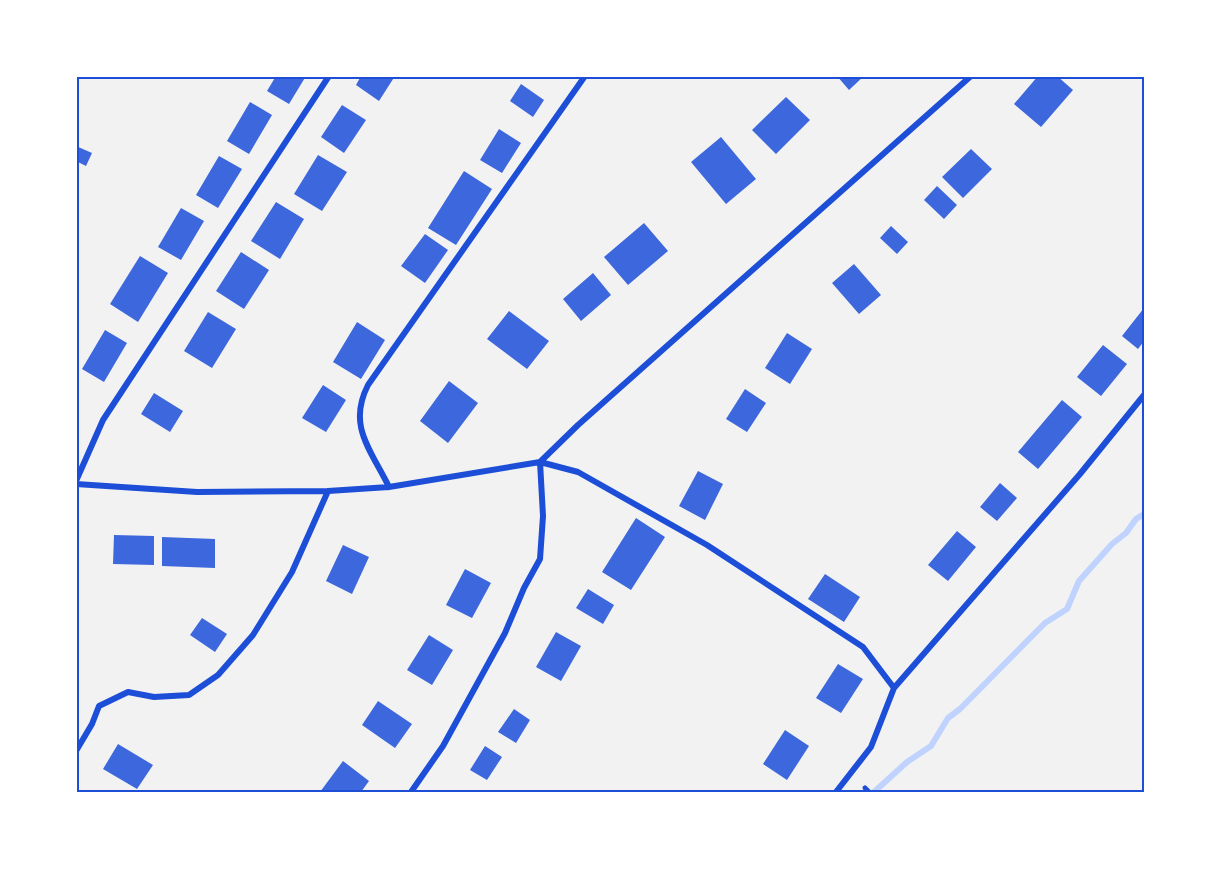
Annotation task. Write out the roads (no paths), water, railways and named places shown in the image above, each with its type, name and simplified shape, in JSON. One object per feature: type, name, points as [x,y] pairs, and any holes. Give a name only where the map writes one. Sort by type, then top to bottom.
[{"type":"street","points":[[329,76],[103,420],[76,482],[197,492],[328,491],[389,487],[540,462],[578,472],[707,545],[863,648],[894,688]]},
{"type":"street","points":[[389,487],[360,429],[360,401],[368,385],[585,76]]},
{"type":"street","points":[[411,792],[442,746],[505,633],[524,588],[540,559],[543,516],[540,462],[578,425],[971,76]]},
{"type":"street","points":[[836,792],[871,747],[894,688],[1080,474],[1144,395]]},
{"type":"street","points":[[76,751],[92,724],[99,706],[128,692],[154,698],[189,695],[218,675],[253,635],[286,581],[328,491]]},
{"type":"waterway","points":[[874,792],[907,762],[931,746],[948,718],[960,709],[1045,623],[1067,609],[1079,581],[1112,544],[1126,533],[1136,519],[1144,514]]}]
